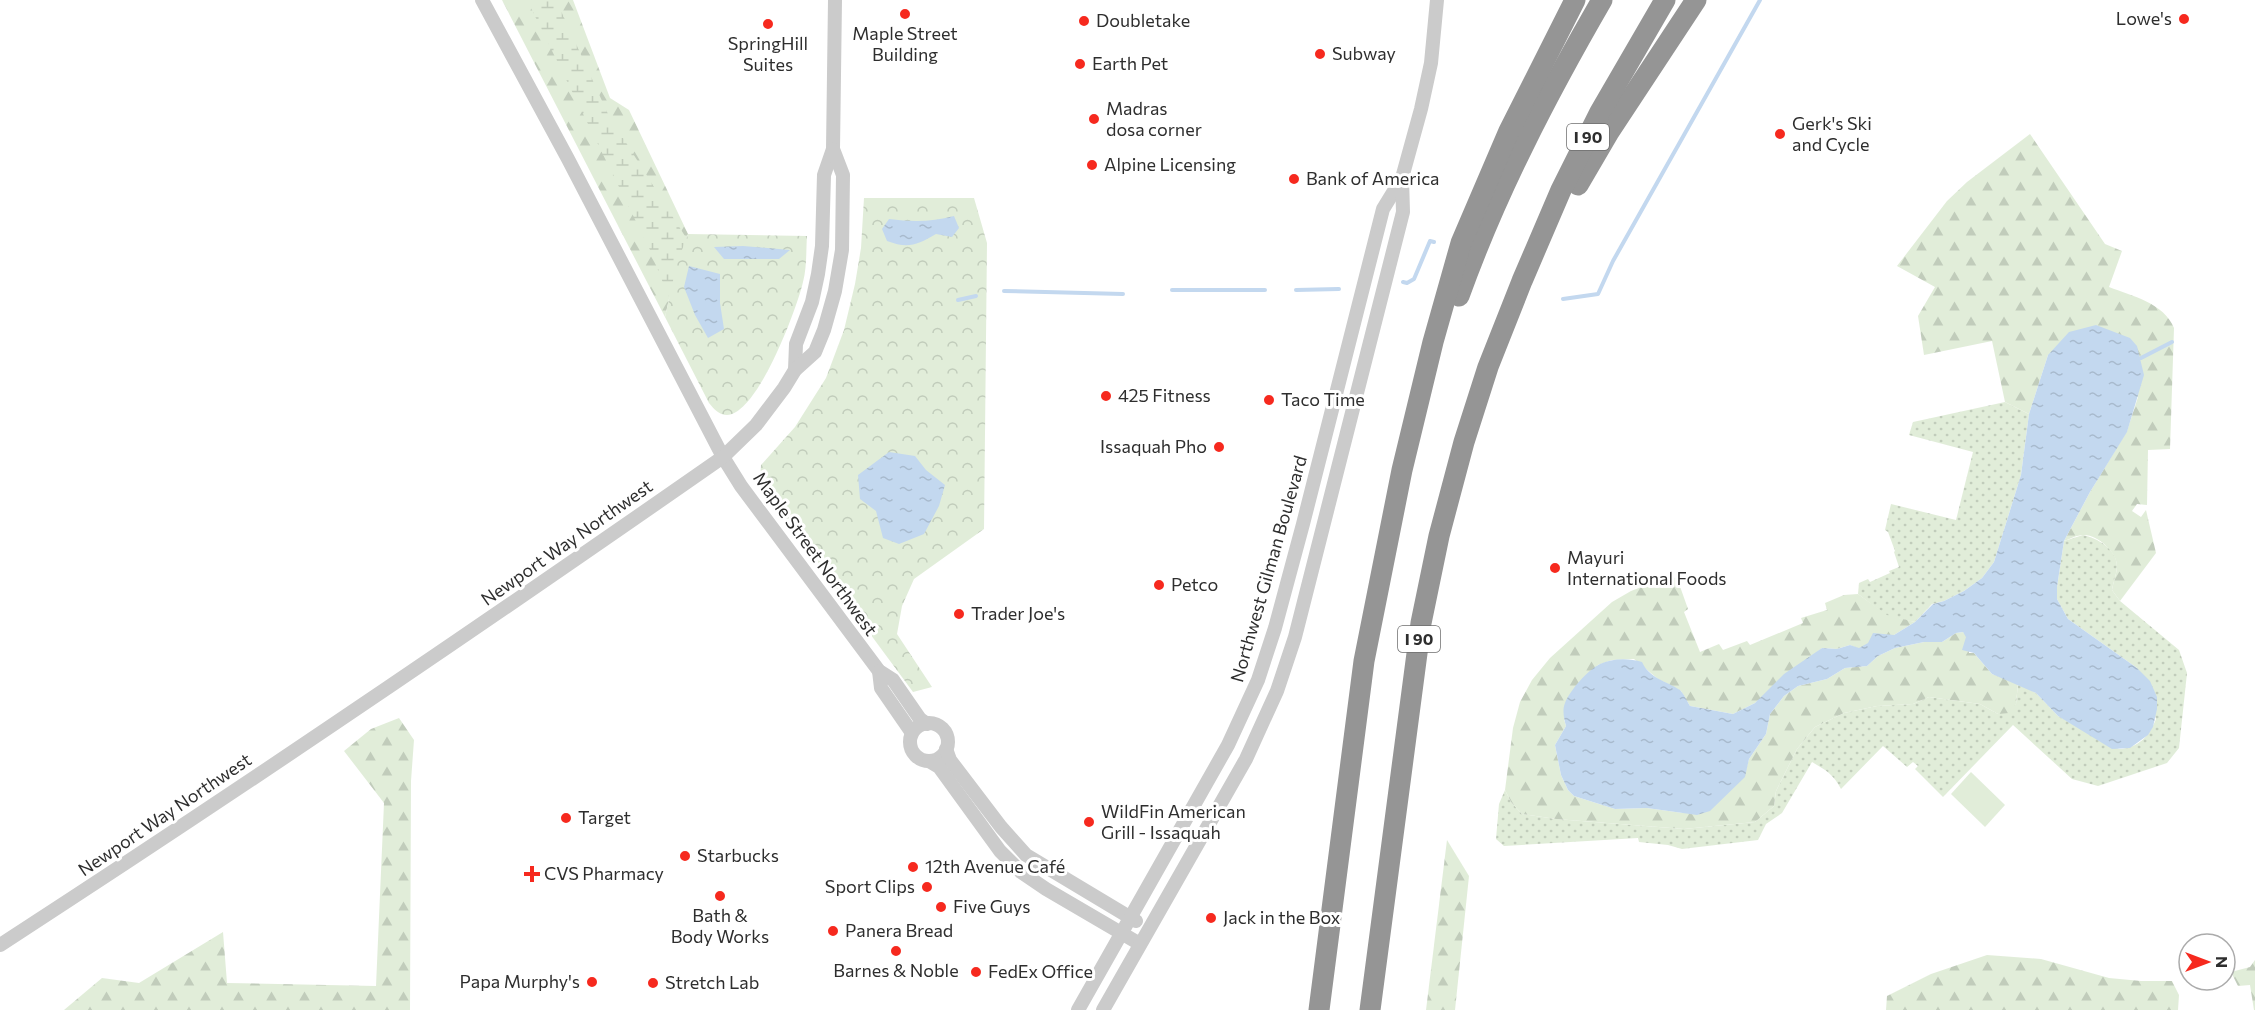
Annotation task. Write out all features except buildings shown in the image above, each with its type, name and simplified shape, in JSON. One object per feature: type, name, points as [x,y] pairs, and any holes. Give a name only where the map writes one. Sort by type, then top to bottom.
[{"type":"highway","points":[[1319,1010],[1364,661],[1402,470],[1433,342],[1461,243],[1509,131],[1575,0]]},
{"type":"highway","points":[[1402,470],[1435,364],[1473,259],[1523,145],[1602,0]]},
{"type":"highway","name":"I 90","points":[[1370,1010],[1421,623],[1439,536],[1471,420],[1488,367],[1561,190],[1600,112],[1665,0]]},
{"type":"highway","points":[[1522,281],[1609,132],[1696,0]]},
{"type":"street","points":[[482,0],[723,457]]},
{"type":"street","points":[[795,370],[796,344],[812,302],[818,274],[822,246],[824,175],[833,149],[835,0]]},
{"type":"street","name":"Northwest Gilman Boulevard","points":[[1102,1010],[1240,769],[1263,723],[1287,662],[1403,212],[1402,178],[1428,79],[1437,0]]},
{"type":"street","name":"Newport Way Northwest","points":[[0,945],[320,733],[723,457],[761,419],[795,370],[815,352],[830,310],[840,268],[843,175],[833,149]]},
{"type":"street","name":"Northwest Gilman Boulevard","points":[[1078,1010],[1228,746],[1258,680],[1303,524],[1383,209],[1402,178]]},
{"type":"street","name":"Maple Street Northwest","points":[[723,457],[741,486],[879,671],[893,680],[920,718],[927,723]]},
{"type":"street","name":"Maple Street Northwest","points":[[879,671],[881,688],[912,733]]},
{"type":"street","points":[[929,761],[940,757],[948,741],[944,730],[927,723],[912,733],[910,744],[914,753],[921,759],[939,767],[999,850],[1020,872],[1140,944]]},
{"type":"street","points":[[946,749],[950,760],[1001,827],[1026,855],[1148,928]]},
{"type":"green space","points":[[502,0],[573,0],[610,98],[629,110],[688,234],[677,263],[665,317]]},
{"type":"green space","points":[[527,0],[556,0],[608,114],[690,244],[700,359],[667,293],[651,252]]},
{"type":"green space","points":[[2030,134],[2105,244],[2122,251],[2109,287],[2155,306],[2163,312],[2174,328],[2170,449],[2148,450],[2147,505],[2137,504],[2132,511],[2141,517],[2146,510],[2156,553],[2120,601],[2112,590],[2117,566],[2110,550],[2100,541],[2088,535],[2064,541],[2127,431],[2138,397],[2048,355],[2029,414],[2005,402],[1992,341],[1924,355],[1918,316],[1935,287],[1897,266],[1947,201],[1967,182]]},
{"type":"green space","points":[[864,198],[974,198],[987,243],[984,529],[914,579],[902,606],[897,634],[932,687],[913,692],[772,501],[760,481],[761,465],[795,427],[826,378],[844,330],[861,248]]},
{"type":"green space","points":[[688,234],[807,236],[803,282],[793,314],[774,358],[751,397],[739,410],[727,415],[719,413],[709,403],[665,317],[677,263]]},
{"type":"green space","points":[[2005,402],[2029,414],[2021,475],[1994,562],[1982,578],[1964,591],[1932,604],[1915,622],[1887,616],[1858,594],[1859,583],[1868,579],[1870,582],[1899,567],[1888,532],[1885,530],[1891,504],[1956,520],[1973,452],[1909,435],[1913,422]]},
{"type":"green space","points":[[2083,535],[2105,545],[2114,554],[2117,566],[2112,590],[2120,601],[2179,650],[2187,673],[2179,748],[2167,763],[2098,786],[2072,779],[2013,725],[1943,797],[1915,769],[1918,766],[1913,762],[1907,767],[1883,746],[1841,789],[1829,773],[1812,762],[1782,813],[1766,824],[1758,840],[1682,849],[1639,842],[1638,838],[1504,846],[1496,839],[1499,804],[1505,790],[1511,802],[1522,814],[1556,819],[1684,829],[1755,822],[1774,806],[1776,791],[1797,749],[1815,727],[1844,713],[1877,706],[1913,704],[1929,697],[1980,704],[1998,714],[2016,704],[2018,683],[2036,693],[2058,716],[2119,749],[2138,744],[2150,731],[2156,719],[2137,668],[2068,619],[2057,599],[2064,541]]},
{"type":"green space","points":[[1667,577],[1677,578],[1688,609],[1684,612],[1700,652],[1719,644],[1723,650],[1747,641],[1750,645],[1803,623],[1801,618],[1827,610],[1825,603],[1844,595],[1858,594],[1887,615],[1915,622],[1894,635],[1882,635],[1859,649],[1850,645],[1837,649],[1822,648],[1755,703],[1733,714],[1690,706],[1681,691],[1658,679],[1634,659],[1612,660],[1598,665],[1564,719],[1566,726],[1555,745],[1561,775],[1568,790],[1574,796],[1615,809],[1647,808],[1683,813],[1744,777],[1749,759],[1766,734],[1770,714],[1784,696],[1798,686],[1827,679],[1845,668],[1867,666],[1878,656],[1895,648],[1924,642],[1942,642],[1956,633],[1963,632],[1967,636],[1969,653],[1974,653],[1992,674],[2018,683],[2016,704],[2009,713],[1998,714],[1980,704],[1929,697],[1913,704],[1877,706],[1844,713],[1815,727],[1797,749],[1776,791],[1774,806],[1755,822],[1684,829],[1556,819],[1522,814],[1511,802],[1505,790],[1513,728],[1520,702],[1532,680],[1550,658],[1612,602],[1631,591]]},
{"type":"green space","points":[[399,718],[414,740],[411,781],[410,1010],[64,1010],[102,978],[139,983],[223,932],[227,983],[376,986],[384,803],[344,751],[371,729]]},
{"type":"green space","points":[[1971,772],[2005,805],[1985,827],[1951,794]]},
{"type":"green space","points":[[1447,840],[1469,876],[1455,1010],[1426,1010]]},
{"type":"green space","points":[[1987,955],[2041,959],[2109,978],[2172,981],[2179,995],[2178,1010],[1886,1010],[1887,996],[1931,974]]},
{"type":"green space","points":[[2255,960],[2255,1010],[2250,985],[2238,986],[2237,984],[2237,970],[2250,967]]},
{"type":"water","points":[[954,216],[959,228],[952,237],[936,234],[912,245],[887,241],[882,229],[889,219],[922,221]]},
{"type":"water","points":[[743,246],[790,250],[779,259],[724,259],[714,247]]},
{"type":"water","points":[[689,266],[720,274],[720,303],[724,329],[708,338],[695,315],[684,287]]},
{"type":"water","points":[[2096,325],[2130,338],[2137,346],[2144,375],[2127,432],[2090,492],[2064,541],[2057,599],[2068,619],[2137,668],[2150,681],[2157,697],[2157,709],[2153,727],[2148,735],[2130,748],[2112,749],[2058,716],[2036,693],[1992,674],[1974,653],[1962,650],[1966,637],[1963,632],[1956,633],[1942,642],[1924,642],[1895,648],[1878,656],[1867,666],[1845,668],[1827,679],[1798,686],[1784,696],[1770,714],[1766,734],[1749,759],[1745,777],[1710,811],[1697,815],[1647,808],[1615,809],[1574,796],[1568,790],[1561,775],[1555,745],[1566,726],[1564,706],[1580,681],[1600,664],[1621,659],[1642,662],[1653,676],[1680,690],[1690,706],[1733,714],[1755,703],[1784,674],[1822,648],[1837,649],[1850,645],[1859,648],[1868,643],[1873,633],[1894,635],[1915,622],[1933,604],[1964,591],[1982,578],[1994,562],[2021,475],[2029,414],[2048,355],[2069,332]]},
{"type":"water","points":[[889,452],[915,456],[926,470],[945,485],[939,506],[924,534],[899,544],[883,538],[876,511],[860,499],[858,475]]},
{"type":"waterway","points":[[1563,299],[1598,294],[1613,261],[1760,0]]},
{"type":"waterway","points":[[1403,282],[1407,283],[1414,279],[1430,241],[1434,242]]},
{"type":"waterway","points":[[1296,290],[1339,289]]},
{"type":"waterway","points":[[1172,290],[1265,290]]},
{"type":"waterway","points":[[1004,291],[1123,294]]},
{"type":"waterway","points":[[958,300],[976,296]]},
{"type":"waterway","points":[[2141,358],[2172,342]]},
{"type":"place","name":"Maple Street Building","points":[[905,14]]},
{"type":"place","name":"Lowe's","points":[[2184,19]]},
{"type":"place","name":"Doubletake","points":[[1084,21]]},
{"type":"place","name":"SpringHill Suites","points":[[768,24]]},
{"type":"place","name":"Subway","points":[[1320,54]]},
{"type":"place","name":"Earth Pet","points":[[1080,64]]},
{"type":"place","name":"Madras dosa corner","points":[[1094,119]]},
{"type":"place","name":"Gerk's Ski and Cycle","points":[[1780,134]]},
{"type":"place","name":"Alpine Licensing","points":[[1092,165]]},
{"type":"place","name":"Bank of America","points":[[1294,179]]},
{"type":"place","name":"425 Fitness","points":[[1106,396]]},
{"type":"place","name":"Taco Time","points":[[1269,400]]},
{"type":"place","name":"Issaquah Pho","points":[[1219,447]]},
{"type":"place","name":"Mayuri International Foods","points":[[1555,568]]},
{"type":"place","name":"Petco","points":[[1159,585]]},
{"type":"place","name":"Trader Joe's","points":[[959,614]]},
{"type":"place","name":"Target","points":[[566,818]]},
{"type":"place","name":"WildFin American Grill - Issaquah","points":[[1089,822]]},
{"type":"place","name":"Starbucks","points":[[685,856]]},
{"type":"place","name":"12th Avenue Café","points":[[913,867]]},
{"type":"place","name":"CVS Pharmacy","points":[[532,874]]},
{"type":"place","name":"Sport Clips","points":[[927,887]]},
{"type":"place","name":"Bath & Body Works","points":[[720,896]]},
{"type":"place","name":"Five Guys","points":[[941,907]]},
{"type":"place","name":"Jack in the Box","points":[[1211,918]]},
{"type":"place","name":"Panera Bread","points":[[833,931]]},
{"type":"place","name":"Barnes & Noble","points":[[896,951]]},
{"type":"place","name":"FedEx Office","points":[[976,972]]},
{"type":"place","name":"Papa Murphy's","points":[[592,982]]},
{"type":"place","name":"Stretch Lab","points":[[653,983]]}]
